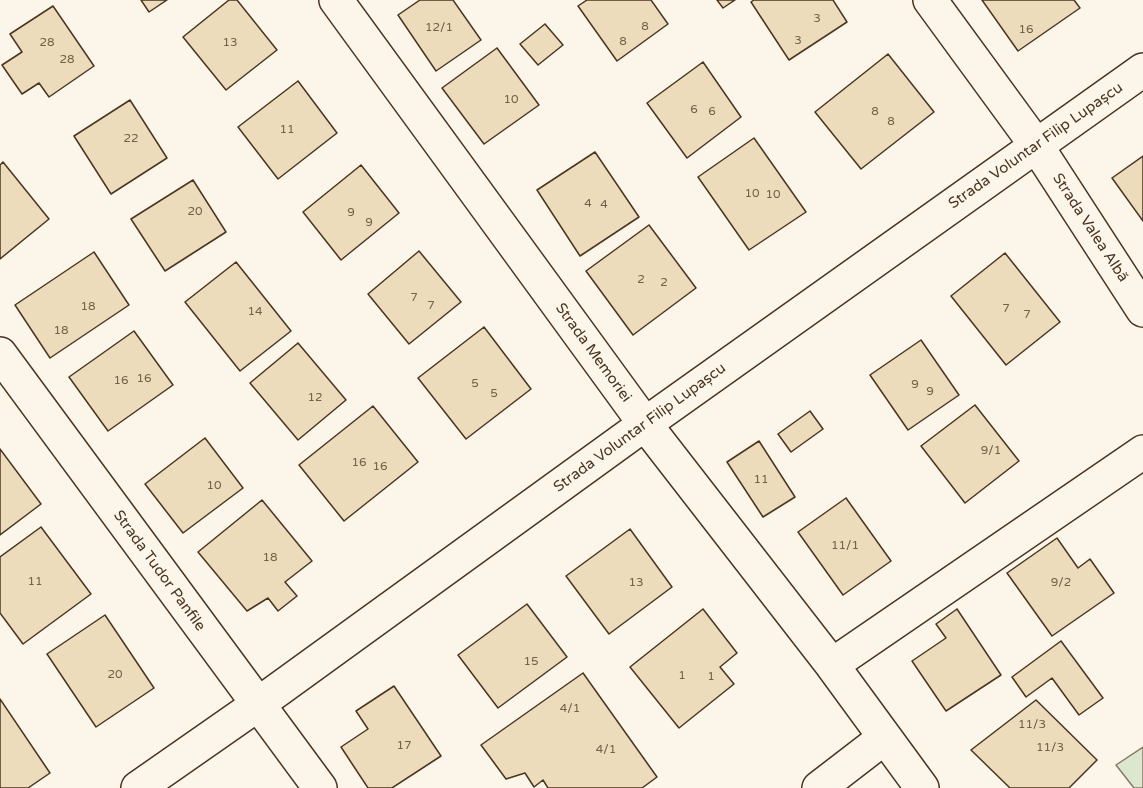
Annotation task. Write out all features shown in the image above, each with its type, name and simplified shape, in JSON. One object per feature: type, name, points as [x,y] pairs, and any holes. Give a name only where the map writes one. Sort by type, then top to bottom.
[{"type":"street","name":"Strada Memoriei","points":[[336,0],[645,424],[832,665],[922,788]]},
{"type":"street","name":"Strada Valea Albă","points":[[930,0],[1036,145],[1143,310]]},
{"type":"street","name":"Strada Voluntar Filip Lupașcu","points":[[138,788],[1143,70]]},
{"type":"street","name":"Strada Tudor Panfile","points":[[0,354],[320,788]]},
{"type":"street","points":[[832,665],[1143,452]]},
{"type":"street","points":[[819,788],[884,738]]},
{"type":"green space","points":[[1143,747],[1143,788],[1134,788],[1116,765]]},
{"type":"building","points":[[141,0],[167,0],[149,12]]},
{"type":"building","points":[[229,0],[237,0],[277,50],[226,90],[183,37]]},
{"type":"building","points":[[420,0],[453,0],[481,40],[436,71],[398,15]]},
{"type":"building","points":[[587,0],[651,0],[668,24],[617,61],[578,6]]},
{"type":"building","points":[[717,0],[735,0],[723,8]]},
{"type":"building","points":[[754,0],[833,0],[847,22],[789,60],[751,2]]},
{"type":"building","points":[[982,0],[1074,0],[1080,8],[1018,51]]},
{"type":"building","points":[[53,6],[94,66],[49,97],[39,83],[22,94],[2,65],[22,52],[10,34]]},
{"type":"building","points":[[545,24],[563,45],[538,65],[520,44]]},
{"type":"building","points":[[497,48],[539,105],[484,144],[442,88]]},
{"type":"building","points":[[888,54],[934,112],[861,169],[815,112]]},
{"type":"building","points":[[703,62],[741,117],[687,158],[647,103]]},
{"type":"building","points":[[298,81],[337,133],[278,179],[238,127]]},
{"type":"building","points":[[130,100],[167,158],[111,194],[74,136]]},
{"type":"building","points":[[754,138],[806,212],[749,250],[698,177]]},
{"type":"building","points":[[595,152],[639,217],[580,256],[537,190]]},
{"type":"building","points":[[1143,156],[1143,221],[1112,178]]},
{"type":"building","points":[[3,162],[49,219],[0,259],[0,165]]},
{"type":"building","points":[[361,165],[399,213],[341,260],[303,212]]},
{"type":"building","points":[[193,180],[226,232],[165,271],[131,219]]},
{"type":"building","points":[[649,225],[696,288],[633,335],[586,271]]},
{"type":"building","points":[[419,251],[461,302],[409,344],[368,294]]},
{"type":"building","points":[[94,252],[129,305],[50,358],[15,305]]},
{"type":"building","points":[[1005,253],[1060,322],[1006,365],[951,296]]},
{"type":"building","points":[[236,262],[291,331],[240,371],[185,302]]},
{"type":"building","points":[[484,327],[531,389],[466,439],[418,378]]},
{"type":"building","points":[[134,331],[173,385],[108,431],[69,377]]},
{"type":"building","points":[[921,340],[959,395],[908,430],[870,375]]},
{"type":"building","points":[[298,343],[346,400],[298,440],[250,383]]},
{"type":"building","points":[[975,405],[1019,461],[965,503],[921,446]]},
{"type":"building","points":[[373,406],[418,462],[344,521],[299,465]]},
{"type":"building","points":[[810,411],[823,429],[791,452],[778,434]]},
{"type":"building","points":[[205,438],[243,488],[183,533],[145,484]]},
{"type":"building","points":[[759,441],[795,497],[763,517],[727,462]]},
{"type":"building","points":[[0,449],[41,504],[0,535]]},
{"type":"building","points":[[846,498],[891,561],[843,595],[798,532]]},
{"type":"building","points":[[262,500],[312,561],[285,582],[297,596],[278,611],[268,598],[247,611],[198,552]]},
{"type":"building","points":[[41,527],[91,594],[23,644],[0,613],[0,557]]},
{"type":"building","points":[[630,529],[672,587],[609,634],[566,576]]},
{"type":"building","points":[[1057,538],[1078,568],[1090,559],[1114,593],[1052,636],[1007,573]]},
{"type":"building","points":[[527,604],[567,657],[498,708],[458,655]]},
{"type":"building","points":[[703,609],[737,653],[720,667],[734,684],[679,728],[630,667]]},
{"type":"building","points":[[957,609],[1001,675],[946,711],[912,661],[946,638],[936,624]]},
{"type":"building","points":[[105,615],[154,688],[96,727],[47,654]]},
{"type":"building","points":[[1061,641],[1103,698],[1079,715],[1052,678],[1026,697],[1012,677]]},
{"type":"building","points":[[583,673],[657,777],[642,788],[548,788],[543,780],[534,787],[525,773],[506,779],[481,745]]},
{"type":"building","points":[[394,686],[441,756],[392,788],[368,788],[341,747],[368,729],[356,711]]},
{"type":"building","points":[[0,699],[50,773],[28,788],[0,788]]},
{"type":"building","points":[[1036,700],[1097,760],[1069,788],[1010,788],[971,750]]}]
